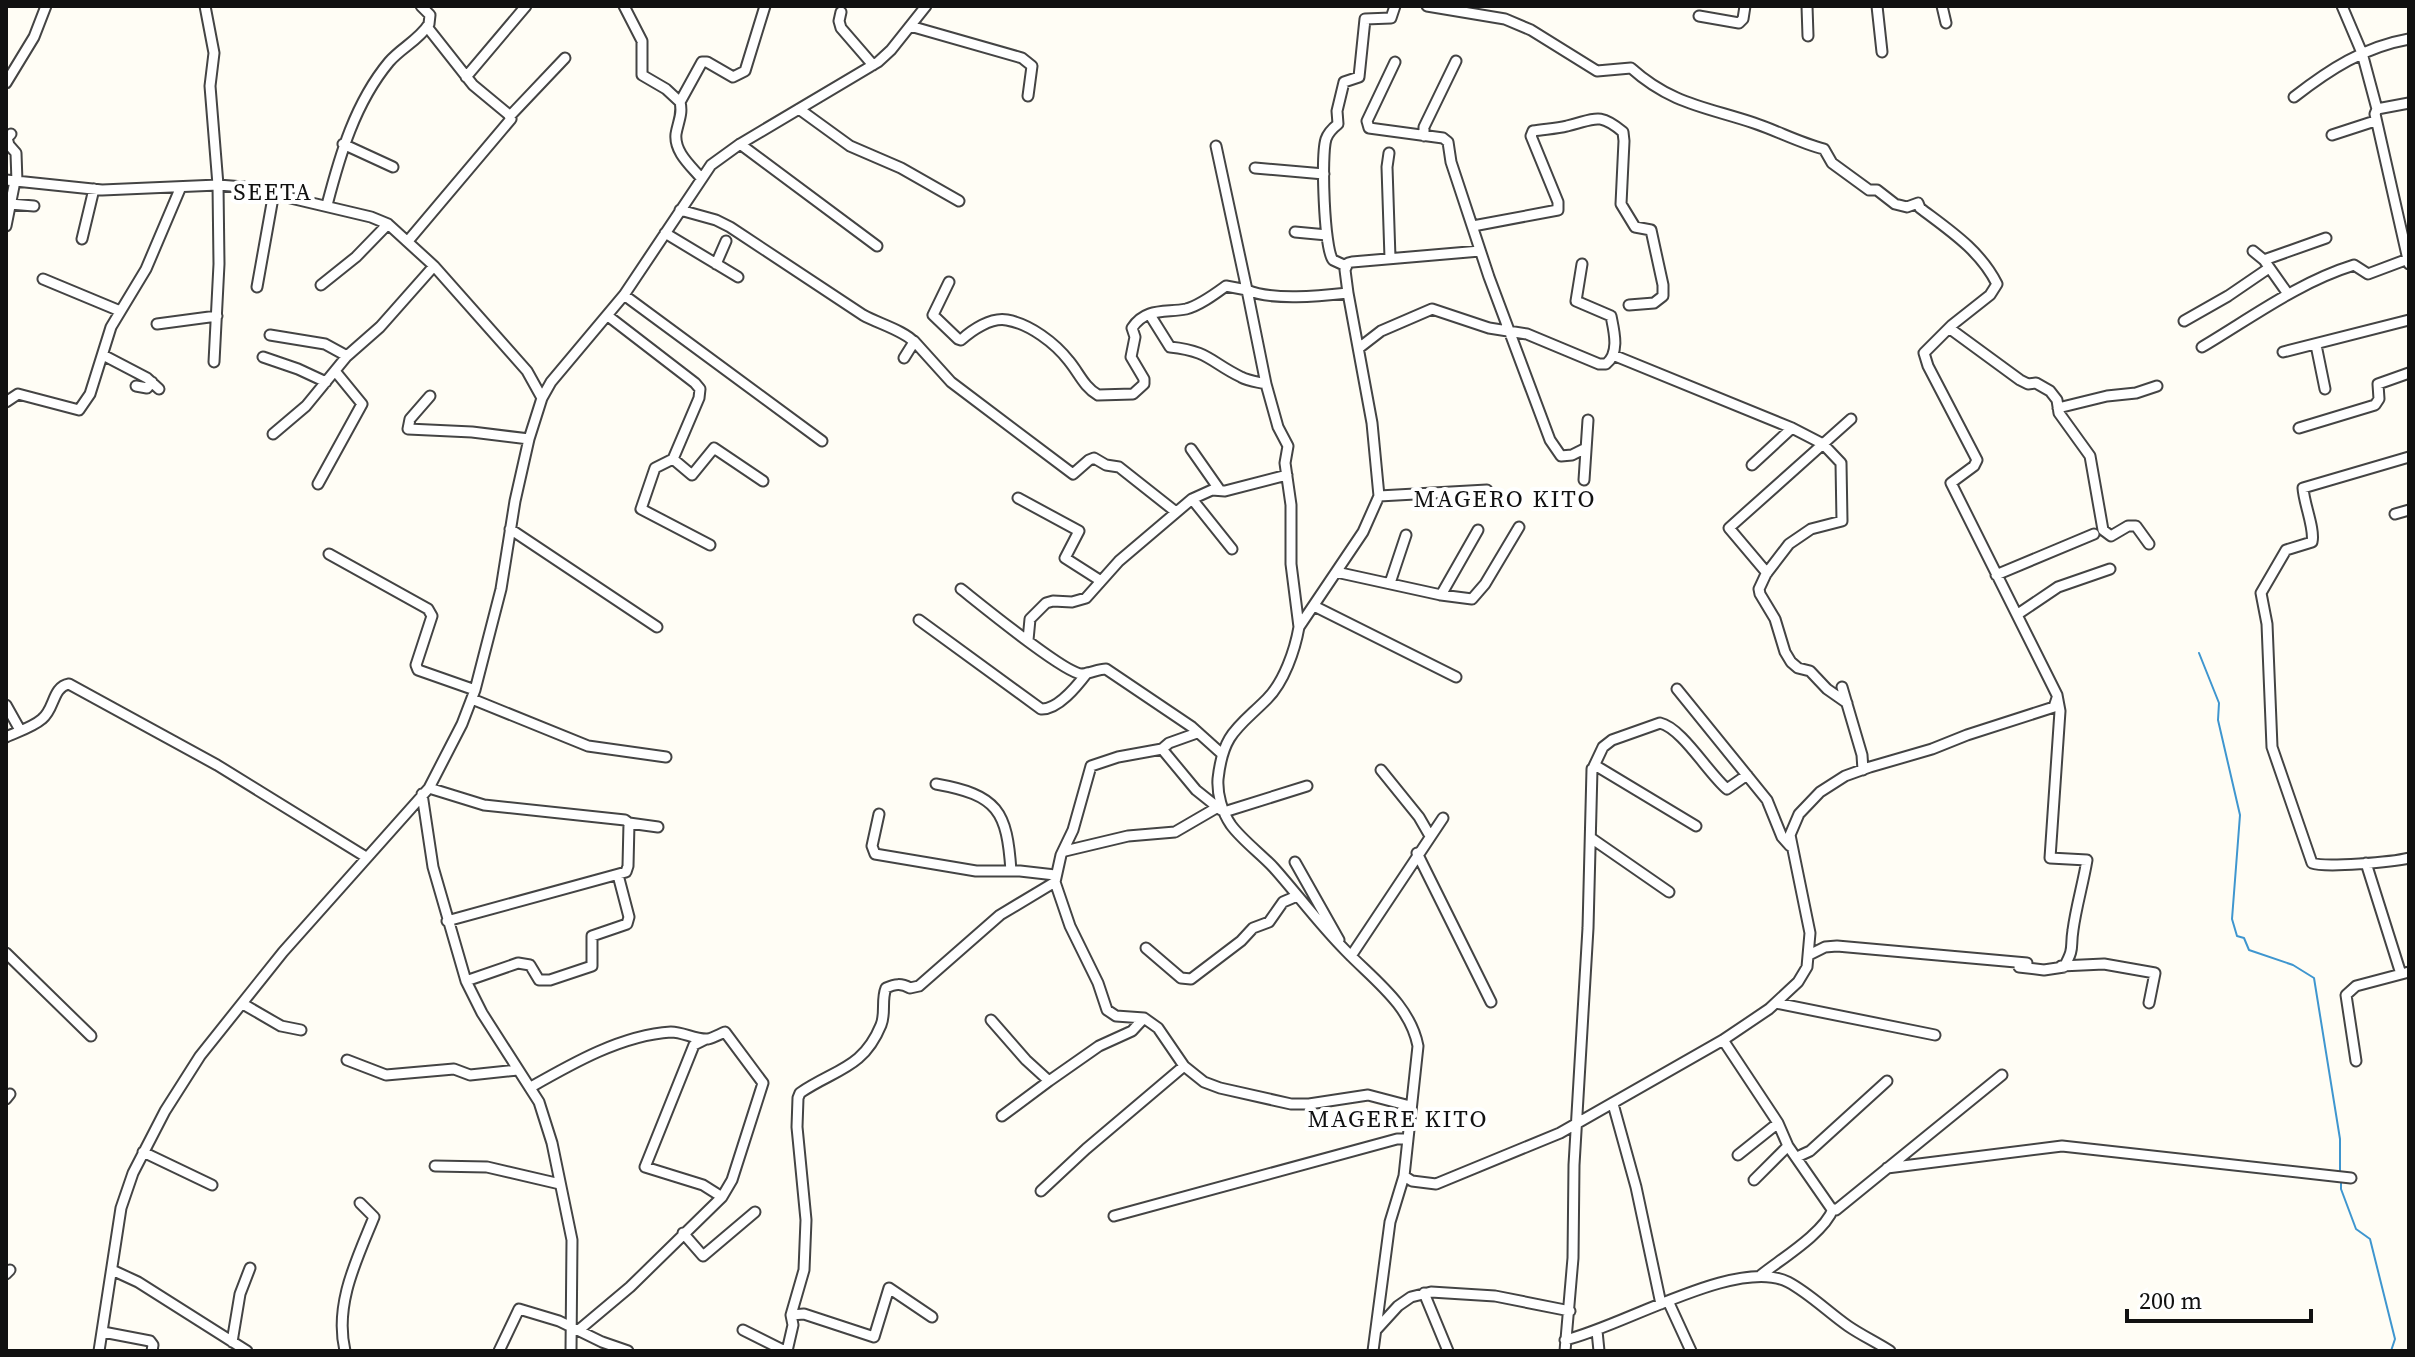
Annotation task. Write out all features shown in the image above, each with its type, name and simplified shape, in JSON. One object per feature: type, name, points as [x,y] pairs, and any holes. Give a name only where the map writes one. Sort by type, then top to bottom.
[{"type":"street","points":[[6,83],[34,37],[46,6]]},
{"type":"street","points":[[205,6],[214,53],[210,86],[218,185],[214,362]]},
{"type":"street","points":[[327,205],[343,144],[382,71],[390,60],[428,28],[430,15],[421,6]]},
{"type":"street","points":[[466,77],[526,6]]},
{"type":"street","points":[[624,6],[642,41],[642,75],[666,89],[680,102]]},
{"type":"street","points":[[701,178],[676,144],[682,115],[680,102],[702,62],[733,77],[745,71],[765,6]]},
{"type":"street","points":[[99,1351],[121,1208],[143,1152],[200,1056],[283,952],[425,791],[442,766],[473,694],[501,589],[529,439],[542,398],[564,365],[624,295],[711,165],[740,144],[873,65],[891,50],[926,6]]},
{"type":"street","points":[[1395,6],[1391,18],[1365,19],[1359,77],[1344,82],[1337,111],[1338,124],[1325,140],[1329,255],[1335,262],[1346,266],[1359,260],[1480,251]]},
{"type":"street","points":[[1427,6],[1505,19],[1531,30],[1597,71],[1631,68],[1650,86],[1668,96],[1824,149],[1832,163],[1869,190],[1877,190],[1895,204],[1907,207],[1918,203],[1989,268],[1997,284],[1990,295],[1924,353],[1977,460],[1974,466],[1951,483],[2057,695],[2050,858],[2087,860],[2072,932],[2073,950],[2064,967]]},
{"type":"street","points":[[1699,16],[1739,23],[1743,19],[1745,6]]},
{"type":"street","points":[[1807,6],[1808,36]]},
{"type":"street","points":[[1877,6],[1882,52]]},
{"type":"street","points":[[1942,6],[1946,23]]},
{"type":"street","points":[[2202,347],[2288,294],[2352,265],[2368,274],[2408,261],[2375,121],[2377,109],[2362,53],[2342,6]]},
{"type":"street","points":[[841,12],[841,28],[873,65]]},
{"type":"street","points":[[910,26],[1022,58],[1032,66],[1028,96]]},
{"type":"street","points":[[428,28],[466,77],[510,116]]},
{"type":"street","points":[[2294,97],[2331,70],[2362,53],[2409,39]]},
{"type":"street","points":[[408,241],[508,125],[510,116],[565,58]]},
{"type":"street","points":[[1424,136],[1424,127],[1456,61]]},
{"type":"street","points":[[1395,62],[1367,121],[1368,126],[1443,138],[1450,145],[1451,162],[1480,251],[1554,448],[1558,454],[1566,456],[1586,448]]},
{"type":"street","points":[[2377,109],[2409,104]]},
{"type":"street","points":[[799,109],[850,146],[901,168],[959,201]]},
{"type":"street","points":[[1473,226],[1558,210],[1558,202],[1531,136],[1533,131],[1568,126],[1590,118],[1614,124],[1623,132],[1624,141],[1621,204],[1635,227],[1651,230],[1663,285],[1663,296],[1658,301],[1629,305]]},
{"type":"street","points":[[2332,135],[2375,121]]},
{"type":"street","points":[[6,226],[16,153],[7,138],[11,134]]},
{"type":"street","points":[[343,144],[393,167]]},
{"type":"street","points":[[740,144],[877,246]]},
{"type":"street","points":[[1216,146],[1266,384],[1278,427],[1288,446],[1285,463],[1292,523],[1291,564],[1299,627]]},
{"type":"street","points":[[1389,153],[1390,258]]},
{"type":"street","points":[[1255,168],[1324,174]]},
{"type":"street","points":[[13,181],[94,189],[180,189],[218,185],[274,192],[388,224],[434,266],[527,371],[542,398]]},
{"type":"street","points":[[82,239],[94,189]]},
{"type":"street","points":[[6,402],[18,394],[79,410],[90,394],[111,327],[146,269],[180,189]]},
{"type":"street","points":[[257,287],[274,192]]},
{"type":"street","points":[[10,204],[34,206]]},
{"type":"street","points":[[680,210],[730,227],[863,315],[907,335],[951,382],[1073,474],[1094,458],[1106,465],[1119,467],[1176,512]]},
{"type":"street","points":[[321,285],[356,257],[388,224]]},
{"type":"street","points":[[1295,232],[1327,235]]},
{"type":"street","points":[[665,233],[738,277]]},
{"type":"street","points":[[2184,321],[2228,296],[2266,264],[2326,238]]},
{"type":"street","points":[[716,264],[726,241]]},
{"type":"street","points":[[2253,251],[2288,294]]},
{"type":"street","points":[[1359,348],[1381,331],[1427,309],[1489,328],[1541,339],[1599,364],[1610,363],[1615,339],[1610,314],[1576,301],[1582,264]]},
{"type":"street","points":[[273,434],[306,406],[347,356],[380,327],[434,266]]},
{"type":"street","points":[[1221,810],[1218,781],[1222,754],[1232,732],[1275,688],[1299,627],[1363,532],[1379,496],[1372,423],[1348,293],[1346,266]]},
{"type":"street","points":[[43,279],[120,311]]},
{"type":"street","points":[[949,282],[933,315],[958,339],[989,323],[1006,320],[1014,323],[1052,343],[1071,363],[1083,383],[1098,395],[1133,394],[1144,384],[1131,357],[1135,337],[1132,328],[1139,319],[1165,309],[1187,309],[1226,286],[1258,294],[1317,296],[1348,293]]},
{"type":"street","points":[[624,295],[822,441]]},
{"type":"street","points":[[1150,315],[1170,347],[1183,347],[1207,355],[1243,379],[1266,384]]},
{"type":"street","points":[[157,324],[217,316]]},
{"type":"street","points":[[608,316],[700,389],[673,459],[655,468],[641,509],[710,545]]},
{"type":"street","points":[[2283,352],[2409,320]]},
{"type":"street","points":[[1949,328],[2020,380],[2028,384],[2036,383],[2050,391],[2057,400],[2059,413],[2090,456],[2103,530],[2111,536],[2128,526],[2136,526],[2149,544]]},
{"type":"street","points":[[270,335],[325,344],[347,356]]},
{"type":"street","points":[[904,358],[914,341]]},
{"type":"street","points":[[2316,345],[2325,389]]},
{"type":"street","points":[[103,355],[156,386],[136,386]]},
{"type":"street","points":[[1613,355],[1792,428],[1823,444],[1839,458],[1842,465],[1842,521],[1811,529],[1795,539],[1767,573],[1760,594],[1775,619],[1791,662],[1798,668],[1810,671],[1827,689],[1847,703]]},
{"type":"street","points":[[263,357],[326,382]]},
{"type":"street","points":[[318,484],[362,406],[335,371]]},
{"type":"street","points":[[2299,428],[2375,405],[2379,399],[2378,384],[2409,373]]},
{"type":"street","points":[[2058,408],[2157,386]]},
{"type":"street","points":[[430,396],[410,419],[408,429],[529,439]]},
{"type":"street","points":[[1767,573],[1729,528],[1851,419]]},
{"type":"street","points":[[1584,480],[1588,420]]},
{"type":"street","points":[[1752,465],[1792,428]]},
{"type":"street","points":[[673,459],[692,475],[714,448],[763,481]]},
{"type":"street","points":[[1191,449],[1219,489]]},
{"type":"street","points":[[2409,457],[2303,488],[2314,536],[2312,542],[2286,550],[2261,593],[2267,624],[2272,747],[2312,863],[2321,867],[2409,858]]},
{"type":"street","points":[[1016,630],[1050,601],[1066,603],[1086,598],[1119,561],[1201,493],[1219,489],[1225,491],[1287,475]]},
{"type":"street","points":[[1379,496],[1487,490]]},
{"type":"street","points":[[1018,498],[1079,531],[1065,558],[1101,581]]},
{"type":"street","points":[[1192,499],[1232,549]]},
{"type":"street","points":[[2395,514],[2409,510]]},
{"type":"street","points":[[1336,572],[1466,600],[1477,595],[1519,527]]},
{"type":"street","points":[[510,529],[657,627]]},
{"type":"street","points":[[1441,595],[1478,530]]},
{"type":"street","points":[[1996,575],[2094,534]]},
{"type":"street","points":[[1390,583],[1406,535]]},
{"type":"street","points":[[329,554],[428,609],[432,616],[417,668],[588,746],[666,757]]},
{"type":"street","points":[[2018,614],[2058,587],[2110,569]]},
{"type":"street","points":[[961,589],[1074,671],[1087,673],[1106,669],[1222,754]]},
{"type":"street","points":[[1314,606],[1456,677]]},
{"type":"street","points":[[1028,640],[1030,619]]},
{"type":"street","points":[[919,620],[1041,709],[1057,704],[1087,673]]},
{"type":"street","points":[[6,737],[45,717],[58,690],[69,684],[204,758],[366,857]]},
{"type":"street","points":[[1842,687],[1862,755],[1863,770]]},
{"type":"street","points":[[1677,689],[1771,806],[1782,837],[1790,846]]},
{"type":"street","points":[[6,705],[20,730]]},
{"type":"street","points":[[1404,1176],[1436,1184],[1560,1133],[1723,1040],[1776,1003],[1798,982],[1807,967],[1810,933],[1790,846],[1793,825],[1820,792],[1837,780],[1863,770],[2057,709]]},
{"type":"street","points":[[1565,1346],[1570,1311],[1592,769],[1603,747],[1612,740],[1660,723],[1667,724],[1727,789],[1747,775]]},
{"type":"street","points":[[1197,733],[1169,743],[1162,749],[1118,757],[1091,766],[1073,830],[1055,878],[1063,910],[1098,983],[1103,1004],[1116,1016],[1144,1018],[1158,1028],[1184,1066],[1212,1085],[1274,1101],[1309,1104],[1368,1095],[1410,1106]]},
{"type":"street","points":[[1162,749],[1196,790],[1221,810],[1234,829],[1342,947],[1389,992],[1413,1026],[1418,1046],[1404,1176],[1390,1222],[1373,1351]]},
{"type":"street","points":[[1594,766],[1655,799],[1696,826]]},
{"type":"street","points":[[1381,770],[1419,817],[1430,836]]},
{"type":"street","points":[[936,784],[966,789],[996,808],[1004,820],[1011,871]]},
{"type":"street","points":[[1065,851],[1128,836],[1175,832],[1221,810],[1307,786]]},
{"type":"street","points":[[425,791],[484,805],[625,820],[658,827]]},
{"type":"street","points":[[425,791],[433,867],[466,981],[482,1013],[531,1087],[546,1122],[572,1240],[575,1328],[571,1351]]},
{"type":"street","points":[[879,814],[872,846],[875,854],[976,871],[1011,871],[1055,878]]},
{"type":"street","points":[[1351,956],[1443,818]]},
{"type":"street","points":[[447,921],[618,875],[628,868],[629,823]]},
{"type":"street","points":[[1591,838],[1669,892]]},
{"type":"street","points":[[1417,853],[1491,1002]]},
{"type":"street","points":[[1295,862],[1342,947]]},
{"type":"street","points":[[2356,1061],[2346,995],[2356,986],[2405,973],[2366,863]]},
{"type":"street","points":[[466,981],[518,963],[530,965],[539,980],[550,980],[592,966],[592,936],[627,924],[629,917],[618,875]]},
{"type":"street","points":[[743,1330],[786,1351],[793,1325],[791,1315],[804,1270],[806,1220],[797,1127],[800,1093],[855,1064],[868,1050],[882,1024],[882,998],[886,988],[903,984],[910,988],[919,986],[1000,915],[1055,878]]},
{"type":"street","points":[[1146,948],[1181,978],[1191,979],[1241,941],[1253,928],[1269,922],[1283,902],[1297,896]]},
{"type":"street","points":[[1809,955],[1825,947],[1837,946],[2064,967]]},
{"type":"street","points":[[6,953],[91,1036]]},
{"type":"street","points":[[2019,967],[2044,970],[2079,964],[2104,964],[2155,973],[2149,1003]]},
{"type":"street","points":[[1776,1003],[1935,1035]]},
{"type":"street","points":[[243,1004],[281,1026],[301,1030]]},
{"type":"street","points":[[1002,1116],[1099,1046],[1138,1027],[1144,1018]]},
{"type":"street","points":[[991,1020],[1049,1081]]},
{"type":"street","points":[[531,1087],[567,1066],[638,1038],[667,1032],[706,1039]]},
{"type":"street","points":[[575,1328],[660,1258],[722,1197],[732,1180],[763,1083],[725,1032],[694,1045],[645,1167],[703,1185],[722,1197]]},
{"type":"street","points":[[1723,1040],[1778,1123],[1788,1146],[1833,1209]]},
{"type":"street","points":[[347,1060],[386,1075],[454,1069],[470,1075],[518,1070]]},
{"type":"street","points":[[1041,1191],[1184,1066]]},
{"type":"street","points":[[1833,1209],[1839,1208],[2002,1075]]},
{"type":"street","points":[[1797,1157],[1810,1151],[1887,1081]]},
{"type":"street","points":[[1613,1104],[1664,1302],[1691,1351]]},
{"type":"street","points":[[1738,1155],[1778,1123]]},
{"type":"street","points":[[1114,1216],[1312,1161],[1407,1139]]},
{"type":"street","points":[[1754,1180],[1788,1146]]},
{"type":"street","points":[[1887,1168],[2062,1146],[2351,1178]]},
{"type":"street","points":[[143,1152],[212,1185]]},
{"type":"street","points":[[435,1166],[487,1167],[560,1184]]},
{"type":"street","points":[[345,1351],[341,1329],[344,1302],[374,1217],[360,1203]]},
{"type":"street","points":[[1761,1275],[1812,1235],[1830,1217],[1833,1209]]},
{"type":"street","points":[[683,1233],[703,1256],[755,1212]]},
{"type":"street","points":[[232,1342],[240,1294],[250,1268]]},
{"type":"street","points":[[112,1270],[138,1282],[247,1351]]},
{"type":"street","points":[[1565,1346],[1664,1302],[1734,1279],[1761,1275],[1788,1282],[1850,1327],[1890,1351]]},
{"type":"street","points":[[791,1315],[804,1314],[874,1337],[889,1288],[932,1317]]},
{"type":"street","points":[[1377,1329],[1398,1306],[1424,1293],[1495,1296],[1570,1311]]},
{"type":"street","points":[[1424,1293],[1448,1351]]},
{"type":"street","points":[[499,1351],[519,1309],[559,1321],[628,1351]]},
{"type":"street","points":[[1597,1331],[1599,1351]]},
{"type":"street","points":[[103,1332],[150,1341],[152,1351]]},
{"type":"waterway","points":[[2199,653],[2219,703],[2218,720],[2240,815],[2232,919],[2237,936],[2244,938],[2249,950],[2293,965],[2314,978],[2340,1139],[2340,1172]]},
{"type":"waterway","points":[[2341,1182],[2356,1229],[2370,1239],[2395,1339],[2391,1351]]},
{"type":"district","name":"SEETA","points":[[273,191]]},
{"type":"district","name":"MAGERO KITO","points":[[1505,498]]},
{"type":"district","name":"MAGERE KITO","points":[[1398,1118]]}]
